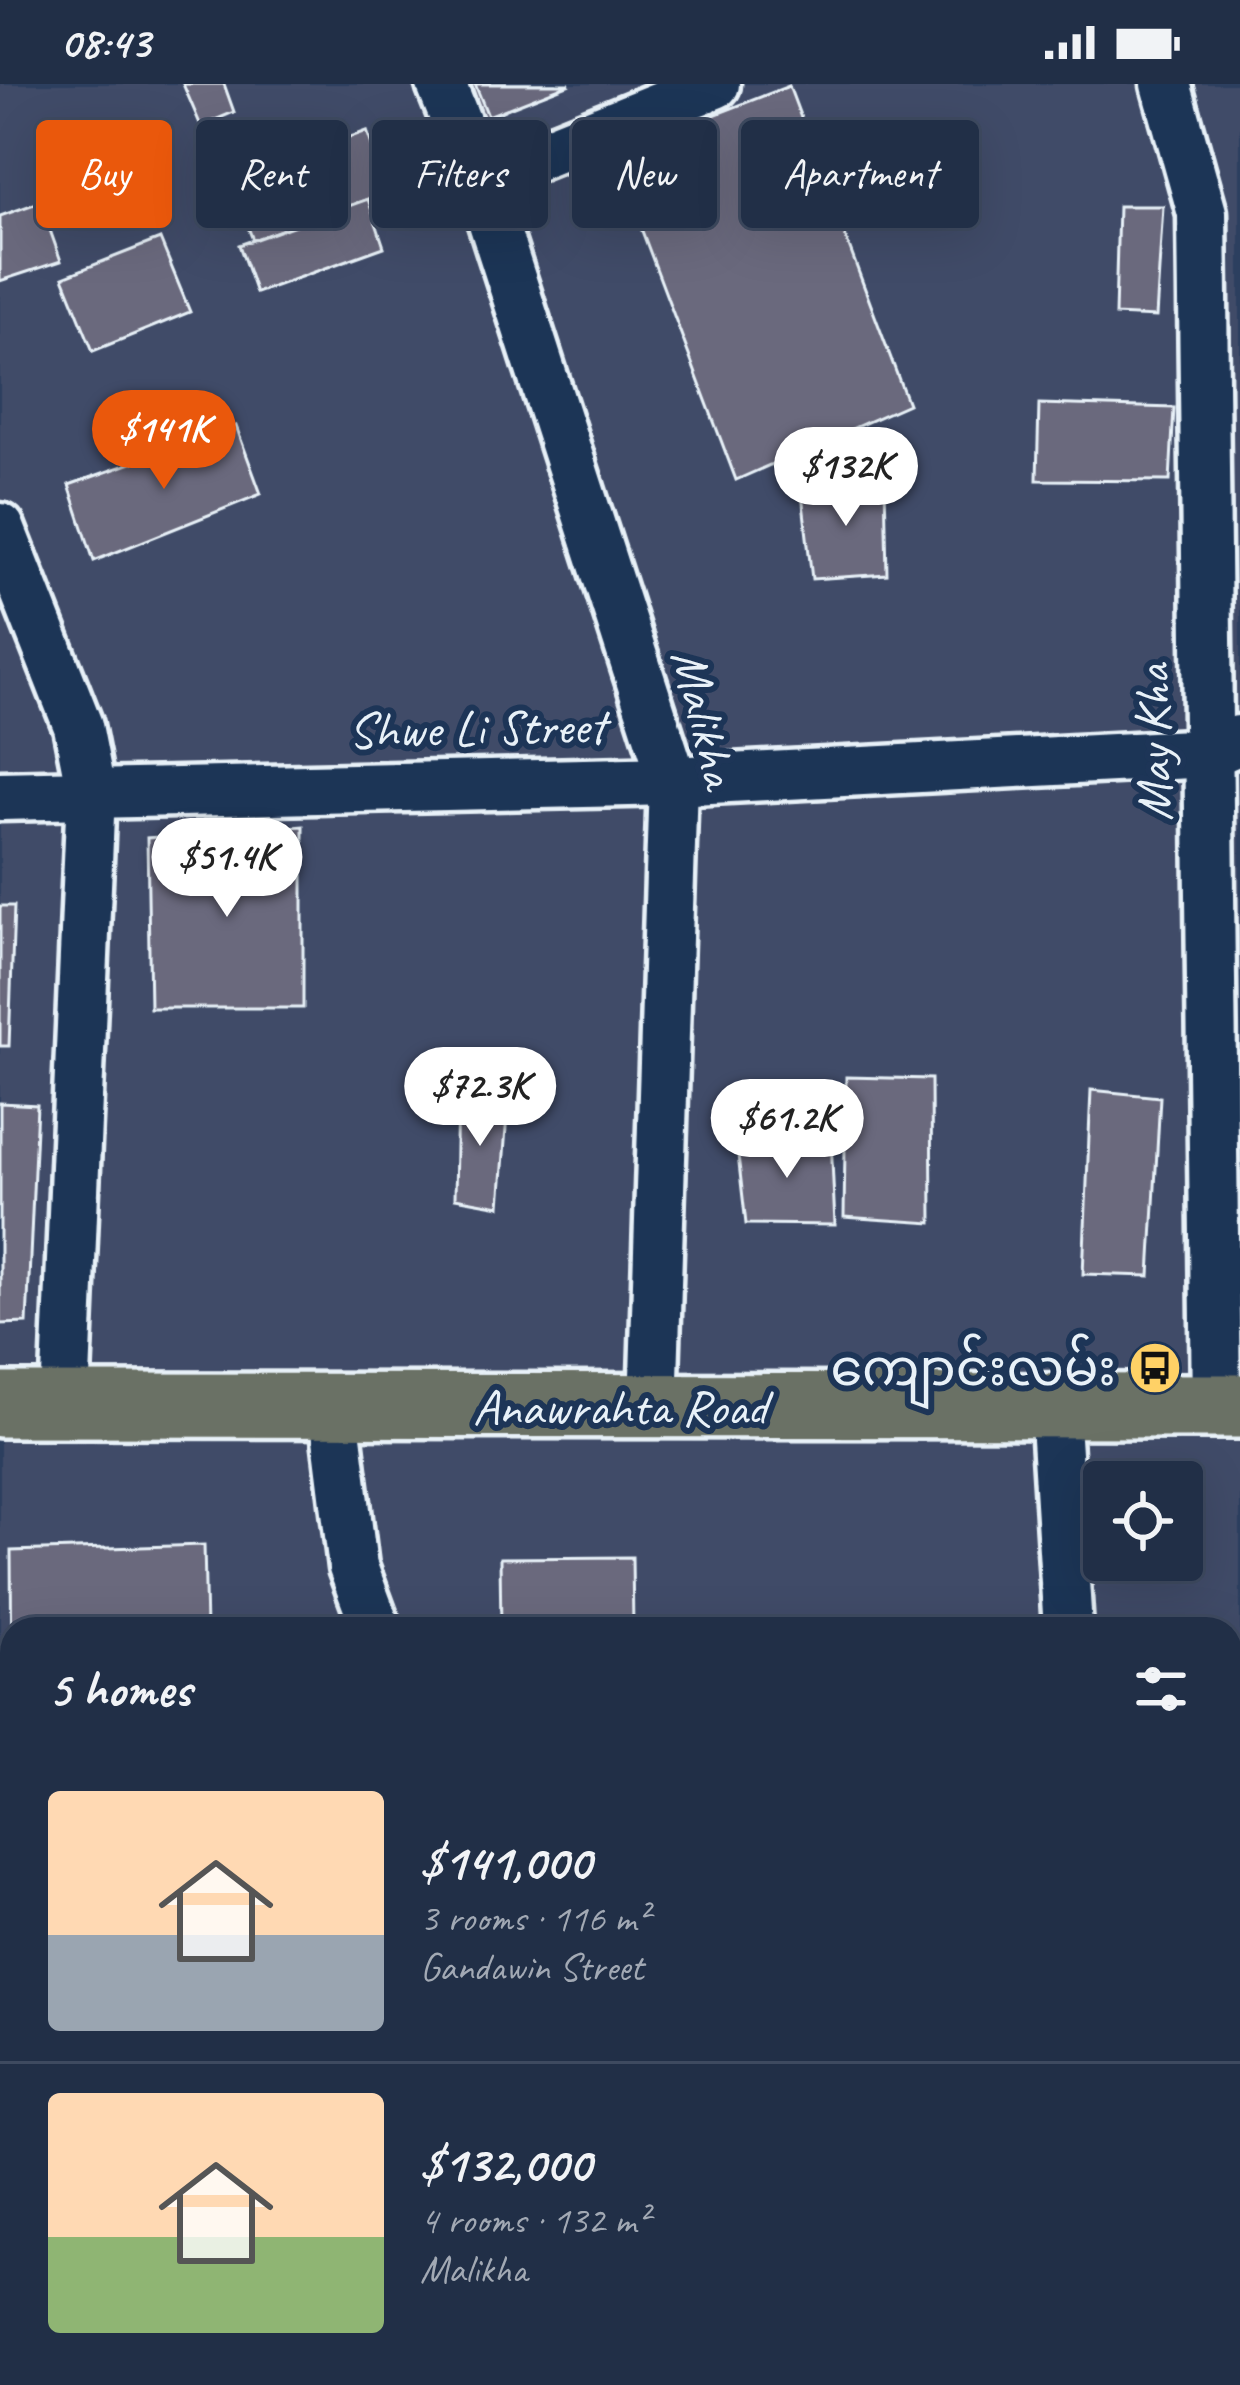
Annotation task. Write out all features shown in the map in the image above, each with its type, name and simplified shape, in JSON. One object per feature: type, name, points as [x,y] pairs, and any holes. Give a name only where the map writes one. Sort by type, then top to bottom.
[{"type":"main road","name":"Anawrahta Road","points":[[0,1405],[1228,1406]]},
{"type":"street","name":"Malikha","points":[[441,84],[455,120]]},
{"type":"street","points":[[548,151],[715,84]]},
{"type":"street","name":"May Kha","points":[[1166,84],[1202,212],[1225,746],[1228,1406]]},
{"type":"street","name":"Malikha","points":[[495,228],[673,781],[653,1409]]},
{"type":"street","points":[[0,528],[78,726],[91,792],[65,1402]]},
{"type":"street","name":"Shwe Li Street","points":[[0,796],[673,781],[1225,746]]},
{"type":"street","points":[[333,1405],[353,1567],[372,1617]]},
{"type":"street","points":[[1054,1407],[1067,1617]]},
{"type":"shaded area","points":[[0,84],[1240,84],[1240,1617],[0,1617]]},
{"type":"building","points":[[183,84],[224,84],[234,112],[215,120],[198,120]]},
{"type":"building","points":[[471,84],[557,84],[484,120]]},
{"type":"building","points":[[475,84],[570,84],[488,116]]},
{"type":"building","points":[[789,86],[802,120],[741,120],[741,228],[842,228],[908,404],[736,480],[641,228],[717,228],[717,120],[701,120]]},
{"type":"building","points":[[367,131],[372,146],[372,198],[348,206],[348,138]]},
{"type":"building","points":[[368,199],[372,228],[378,228],[384,247],[256,293],[239,245],[287,228],[348,228],[348,206]]},
{"type":"building","points":[[36,203],[36,228],[49,228],[61,261],[0,281],[0,216]]},
{"type":"building","points":[[1118,206],[1163,206],[1156,317],[1115,315]]},
{"type":"building","points":[[248,228],[287,228],[253,240]]},
{"type":"building","points":[[160,239],[190,312],[93,351],[63,277]]},
{"type":"building","points":[[1039,404],[1174,408],[1170,481],[1037,480]]},
{"type":"building","points":[[236,426],[261,494],[94,561],[69,485]]},
{"type":"building","points":[[885,482],[887,574],[812,579],[801,486]]},
{"type":"building","points":[[303,826],[303,1008],[150,1008],[147,838]]},
{"type":"building","points":[[0,906],[14,906],[9,1046],[0,1046]]},
{"type":"building","points":[[846,1077],[931,1079],[932,1223],[844,1217]]},
{"type":"building","points":[[1091,1090],[1160,1097],[1150,1276],[1083,1274]]},
{"type":"building","points":[[457,1095],[508,1102],[500,1206],[455,1198]]},
{"type":"building","points":[[0,1103],[37,1105],[27,1323],[0,1324]]},
{"type":"building","points":[[736,1138],[831,1138],[835,1225],[746,1224]]},
{"type":"building","points":[[204,1545],[206,1617],[12,1617],[11,1551]]},
{"type":"building","points":[[632,1557],[633,1617],[501,1617],[500,1558]]},
{"type":"place","name":"ကျောင်းလမ်း","points":[[1155,1368]]}]
